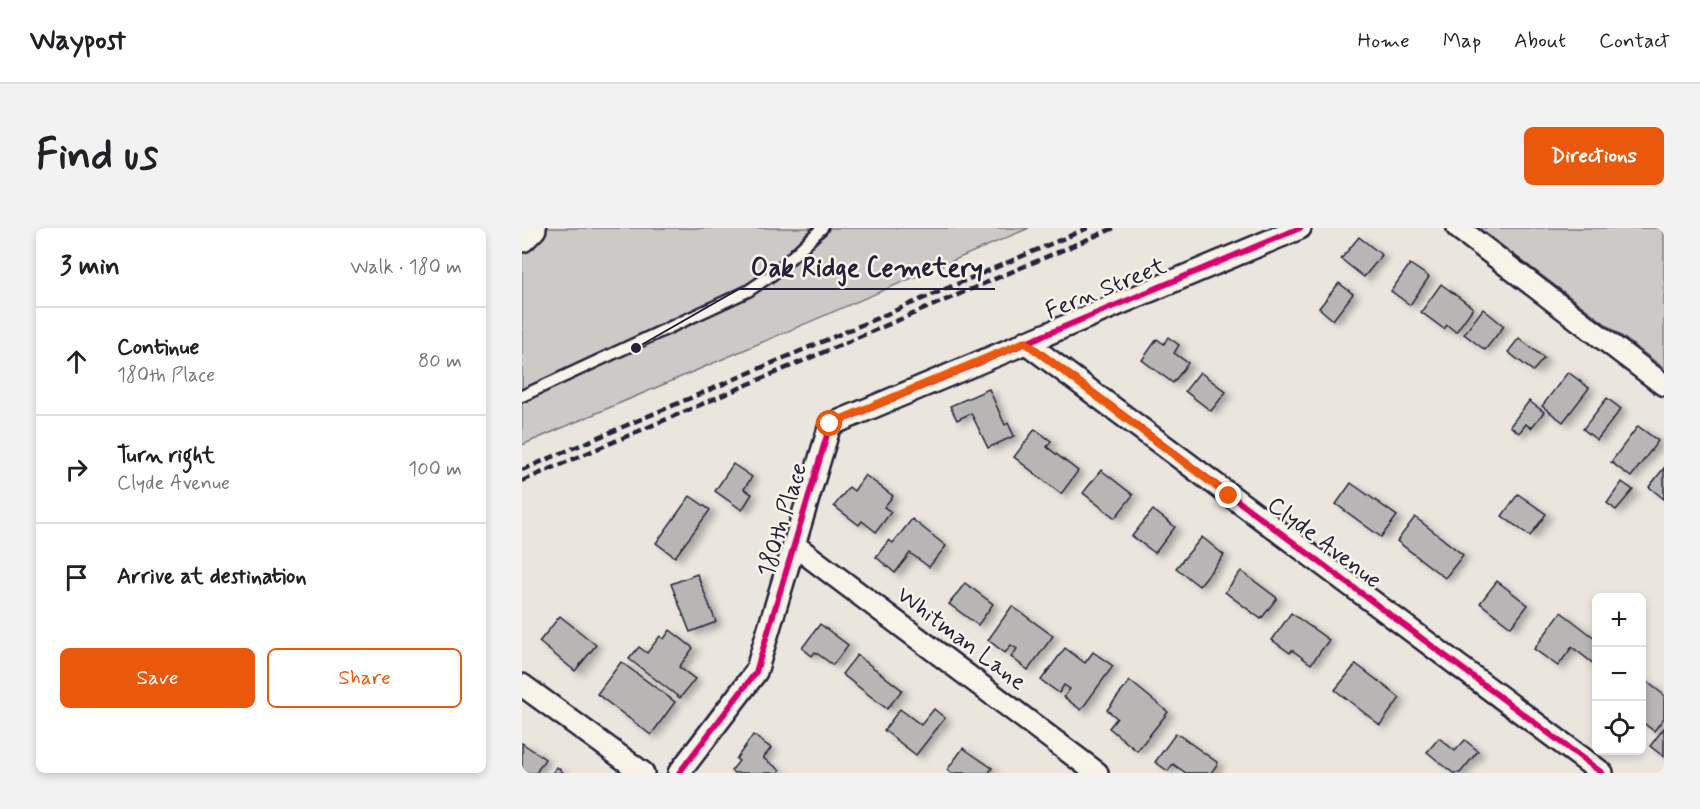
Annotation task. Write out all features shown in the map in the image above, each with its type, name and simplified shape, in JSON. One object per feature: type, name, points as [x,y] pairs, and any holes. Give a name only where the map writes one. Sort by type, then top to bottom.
[{"type":"street","points":[[522,238],[532,228]]},
{"type":"street","name":"Fern Street","points":[[1025,342],[1300,228]]},
{"type":"street","points":[[1458,228],[1664,385]]},
{"type":"street","name":"180th Place","points":[[679,773],[756,672],[830,424],[1025,342]]},
{"type":"street","name":"Clyde Avenue","points":[[1025,342],[1602,773]]},
{"type":"street","name":"Whitman Lane","points":[[794,545],[1097,773]]},
{"type":"street","points":[[522,685],[643,773]]},
{"type":"lane","points":[[522,396],[748,291],[776,272],[822,228]]},
{"type":"shaded area","points":[[546,228],[1029,228],[522,445],[522,250]]},
{"type":"shaded area","points":[[1479,228],[1664,228],[1664,368]]},
{"type":"building","points":[[1359,237],[1382,255],[1364,277],[1341,259]]},
{"type":"building","points":[[1410,264],[1429,277],[1410,305],[1391,291]]},
{"type":"building","points":[[1339,283],[1353,294],[1333,320],[1319,308]]},
{"type":"building","points":[[1441,284],[1473,308],[1456,332],[1447,325],[1444,329],[1421,312]]},
{"type":"building","points":[[1483,309],[1504,326],[1485,350],[1464,334]]},
{"type":"building","points":[[1168,337],[1179,345],[1174,353],[1188,363],[1173,383],[1142,360],[1157,339],[1164,344]]},
{"type":"building","points":[[1519,338],[1544,358],[1533,371],[1508,352]]},
{"type":"building","points":[[1200,372],[1226,392],[1211,411],[1185,391]]},
{"type":"building","points":[[1568,372],[1589,388],[1563,422],[1542,406]]},
{"type":"building","points":[[989,389],[1005,425],[1008,423],[1014,436],[988,448],[971,413],[957,420],[950,406]]},
{"type":"building","points":[[1607,398],[1621,409],[1597,440],[1583,429]]},
{"type":"building","points":[[1529,401],[1544,412],[1531,428],[1526,424],[1519,433],[1510,426]]},
{"type":"building","points":[[1638,426],[1658,441],[1631,477],[1611,462]]},
{"type":"building","points":[[1035,429],[1051,441],[1047,447],[1078,471],[1061,494],[1014,457]]},
{"type":"building","points":[[733,464],[752,477],[744,489],[752,494],[742,510],[715,491]]},
{"type":"building","points":[[1664,468],[1664,499],[1649,487]]},
{"type":"building","points":[[1101,470],[1133,495],[1115,518],[1083,493]]},
{"type":"building","points":[[865,475],[893,496],[884,507],[891,512],[876,532],[862,521],[859,525],[834,506],[849,487],[854,491]]},
{"type":"building","points":[[1622,482],[1633,490],[1616,510],[1607,503]]},
{"type":"building","points":[[1351,483],[1397,516],[1381,537],[1336,504]]},
{"type":"building","points":[[1518,494],[1546,514],[1530,536],[1502,516]]},
{"type":"building","points":[[690,496],[710,510],[675,557],[656,543]]},
{"type":"building","points":[[1153,510],[1175,527],[1155,553],[1132,536]]},
{"type":"building","points":[[1415,517],[1463,555],[1445,578],[1397,541]]},
{"type":"building","points":[[912,519],[946,546],[929,567],[910,553],[895,573],[876,557],[889,540],[893,543]]},
{"type":"building","points":[[1202,537],[1224,555],[1199,586],[1176,568]]},
{"type":"building","points":[[1241,571],[1277,598],[1261,619],[1225,592]]},
{"type":"building","points":[[697,574],[716,622],[690,632],[671,584]]},
{"type":"building","points":[[1497,581],[1528,605],[1511,627],[1480,603]]},
{"type":"building","points":[[965,583],[993,604],[978,625],[949,604]]},
{"type":"building","points":[[1012,606],[1053,636],[1028,670],[1011,657],[1017,649],[1011,645],[1005,653],[988,640]]},
{"type":"building","points":[[1561,612],[1592,636],[1592,662],[1572,647],[1558,666],[1534,649]]},
{"type":"building","points":[[1291,613],[1329,640],[1311,664],[1292,650],[1290,653],[1272,640]]},
{"type":"building","points":[[560,616],[596,645],[575,671],[539,642]]},
{"type":"building","points":[[820,624],[848,645],[833,665],[815,652],[812,656],[802,648]]},
{"type":"building","points":[[670,630],[693,648],[679,667],[695,679],[680,698],[629,659],[639,647],[647,653],[660,636],[664,639]]},
{"type":"building","points":[[1065,648],[1085,663],[1093,652],[1113,666],[1081,710],[1064,697],[1070,689],[1064,685],[1059,693],[1041,680]]},
{"type":"building","points":[[857,655],[902,690],[887,709],[842,674]]},
{"type":"building","points":[[621,662],[675,702],[651,735],[597,694]]},
{"type":"building","points":[[1356,664],[1400,698],[1380,725],[1335,690]]},
{"type":"building","points":[[1130,681],[1168,712],[1137,751],[1109,728],[1117,718],[1107,710]]},
{"type":"building","points":[[1646,681],[1664,695],[1664,718],[1654,731],[1646,725]]},
{"type":"building","points":[[900,709],[921,725],[934,709],[945,718],[916,755],[884,730]]},
{"type":"building","points":[[1664,728],[1664,757],[1650,746]]},
{"type":"building","points":[[1176,733],[1218,763],[1211,773],[1186,773],[1173,764],[1168,771],[1155,762]]},
{"type":"building","points":[[753,735],[771,748],[763,758],[780,770],[778,773],[734,773],[731,771],[739,761],[736,759]]},
{"type":"building","points":[[1439,738],[1455,751],[1465,740],[1478,751],[1460,773],[1453,773],[1427,752]]},
{"type":"building","points":[[522,743],[545,759],[536,773],[522,773]]},
{"type":"building","points":[[963,748],[992,768],[989,773],[951,773],[947,770]]},
{"type":"building","points":[[557,767],[564,773],[552,773]]},
{"type":"railway","points":[[522,470],[1088,228]]},
{"type":"railway","points":[[522,481],[1114,228]]},
{"type":"cycle path","points":[[679,773],[756,672],[830,425],[1300,228]]},
{"type":"cycle path","points":[[1025,342],[1602,773]]},
{"type":"place","name":"Oak Ridge Cemetery","points":[[636,348]]},
{"type":"route","points":[[830,424],[1025,342],[1229,496]]}]
